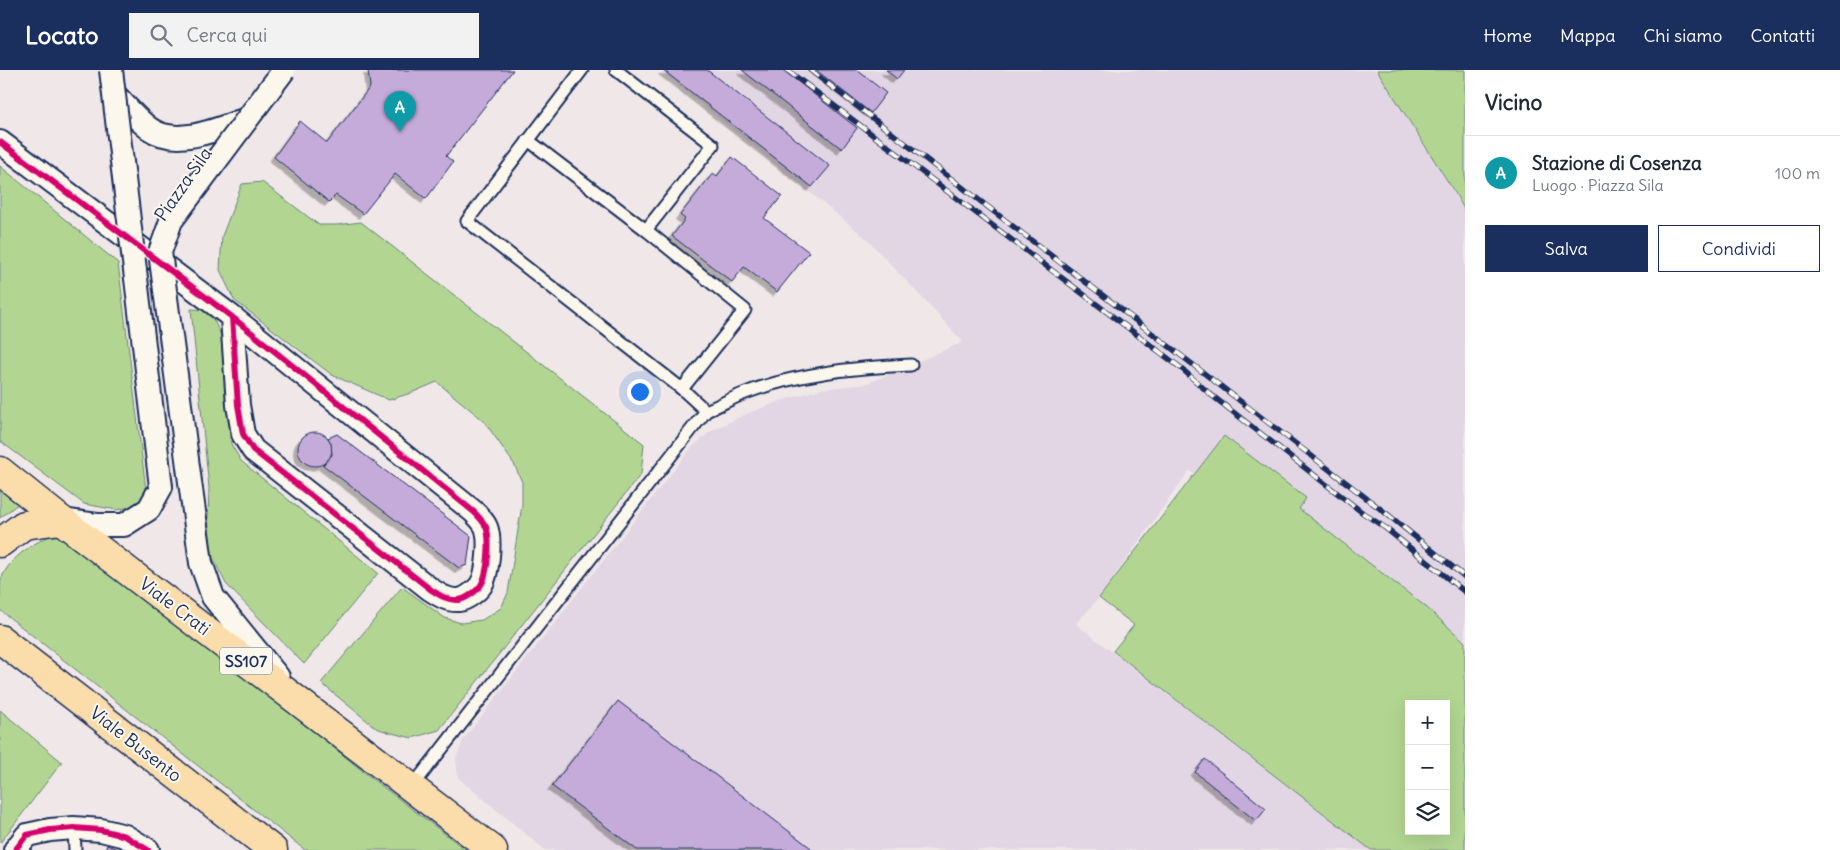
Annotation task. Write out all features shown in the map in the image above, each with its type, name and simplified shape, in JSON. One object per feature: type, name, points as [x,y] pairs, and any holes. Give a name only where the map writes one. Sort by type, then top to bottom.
[{"type":"main road","name":"Viale Crati","points":[[0,471],[61,520],[493,850]]},
{"type":"main road","points":[[0,542],[24,525],[61,520]]},
{"type":"main road","name":"Viale Busento","points":[[0,639],[273,850]]},
{"type":"street","name":"Piazza Sila","points":[[61,520],[97,525],[124,525],[149,509],[161,487],[111,70]]},
{"type":"street","name":"Piazza Sila","points":[[284,70],[171,221],[160,252],[201,563],[213,597],[296,699]]},
{"type":"street","points":[[114,94],[151,130],[173,137],[193,137],[247,119]]},
{"type":"street","points":[[0,142],[232,317],[474,512],[486,527],[489,543],[488,562],[482,584],[470,595],[460,600],[446,598],[430,589],[253,450],[243,434],[238,405],[232,317]]},
{"type":"street","points":[[15,850],[27,835],[50,830],[74,828],[101,830],[125,836],[148,850]]},
{"type":"lane","points":[[582,70],[468,220],[682,389],[706,411]]},
{"type":"lane","points":[[616,70],[714,145],[646,230]]},
{"type":"lane","points":[[528,140],[646,230],[745,310],[682,389]]},
{"type":"lane","points":[[412,787],[706,411],[749,392],[800,378],[857,367],[911,365]]},
{"type":"lane","points":[[74,828],[75,850]]},
{"type":"shaded area","points":[[660,70],[1377,70],[1465,211],[1465,642],[1426,607],[1298,508],[1306,498],[1224,436],[1194,474],[1189,471],[1099,598],[1076,624],[1371,850],[545,850],[458,778],[456,759],[463,740],[691,448],[711,431],[746,414],[780,401],[821,389],[866,384],[963,342],[867,239]]},
{"type":"green space","points":[[1377,70],[1465,70],[1465,211],[1455,193]]},
{"type":"green space","points":[[0,166],[118,263],[146,490],[138,505],[117,510],[84,504],[0,441]]},
{"type":"green space","points":[[262,182],[319,225],[361,222],[644,444],[641,474],[439,730],[412,738],[376,728],[321,683],[402,587],[445,618],[461,623],[482,620],[501,608],[508,593],[522,505],[522,482],[514,464],[484,421],[437,382],[389,400],[332,375],[234,300],[220,270],[222,236],[242,184]]},
{"type":"green space","points":[[191,309],[209,310],[220,333],[227,369],[231,444],[241,461],[378,573],[304,664],[226,584],[212,556],[208,519],[209,488]]},
{"type":"green space","points":[[1224,436],[1306,498],[1299,509],[1426,607],[1465,642],[1465,850],[1371,850],[1113,651],[1134,625],[1099,598]]},
{"type":"green space","points":[[0,488],[19,503],[0,518]]},
{"type":"green space","points":[[51,535],[62,535],[466,850],[305,850],[0,610],[1,579],[5,571],[22,552]]},
{"type":"green space","points":[[0,710],[62,762],[0,843]]},
{"type":"building","points":[[368,70],[513,70],[446,156],[453,162],[426,199],[395,174],[363,214],[336,195],[329,202],[274,157],[300,121],[327,143],[370,87]]},
{"type":"building","points":[[663,70],[707,70],[830,166],[812,187]]},
{"type":"building","points":[[742,70],[783,70],[857,128],[842,149]]},
{"type":"building","points":[[816,70],[857,70],[886,93],[871,113]]},
{"type":"building","points":[[886,70],[904,70],[897,79]]},
{"type":"building","points":[[732,157],[782,196],[764,218],[809,252],[777,292],[744,267],[732,282],[672,236],[685,219],[680,215],[713,173],[717,176]]},
{"type":"building","points":[[315,432],[322,433],[327,437],[331,442],[331,456],[327,461],[322,465],[315,466],[308,465],[303,461],[299,456],[298,449],[299,442],[303,437],[308,433]]},
{"type":"building","points":[[337,434],[471,536],[467,565],[459,568],[323,465],[332,455],[331,443],[328,438]]},
{"type":"building","points":[[618,701],[811,848],[809,850],[637,850],[552,786]]},
{"type":"building","points":[[1205,759],[1266,809],[1256,821],[1195,772]]},
{"type":"building","points":[[107,845],[119,850],[105,850]]},
{"type":"railway","points":[[787,70],[1181,368],[1210,394],[1363,513],[1384,527],[1465,592]]},
{"type":"railway","points":[[810,70],[1387,514],[1465,577]]},
{"type":"cycle path","points":[[0,142],[232,317],[474,512],[481,519],[488,532],[488,556],[485,573],[477,590],[462,599],[455,600],[447,599],[430,589],[253,450],[243,434],[238,405],[232,317]]},
{"type":"cycle path","points":[[15,850],[27,835],[50,830],[74,828],[101,830],[125,836],[148,850]]},
{"type":"place","name":"Stazione di Cosenza","points":[[400,132]]}]
